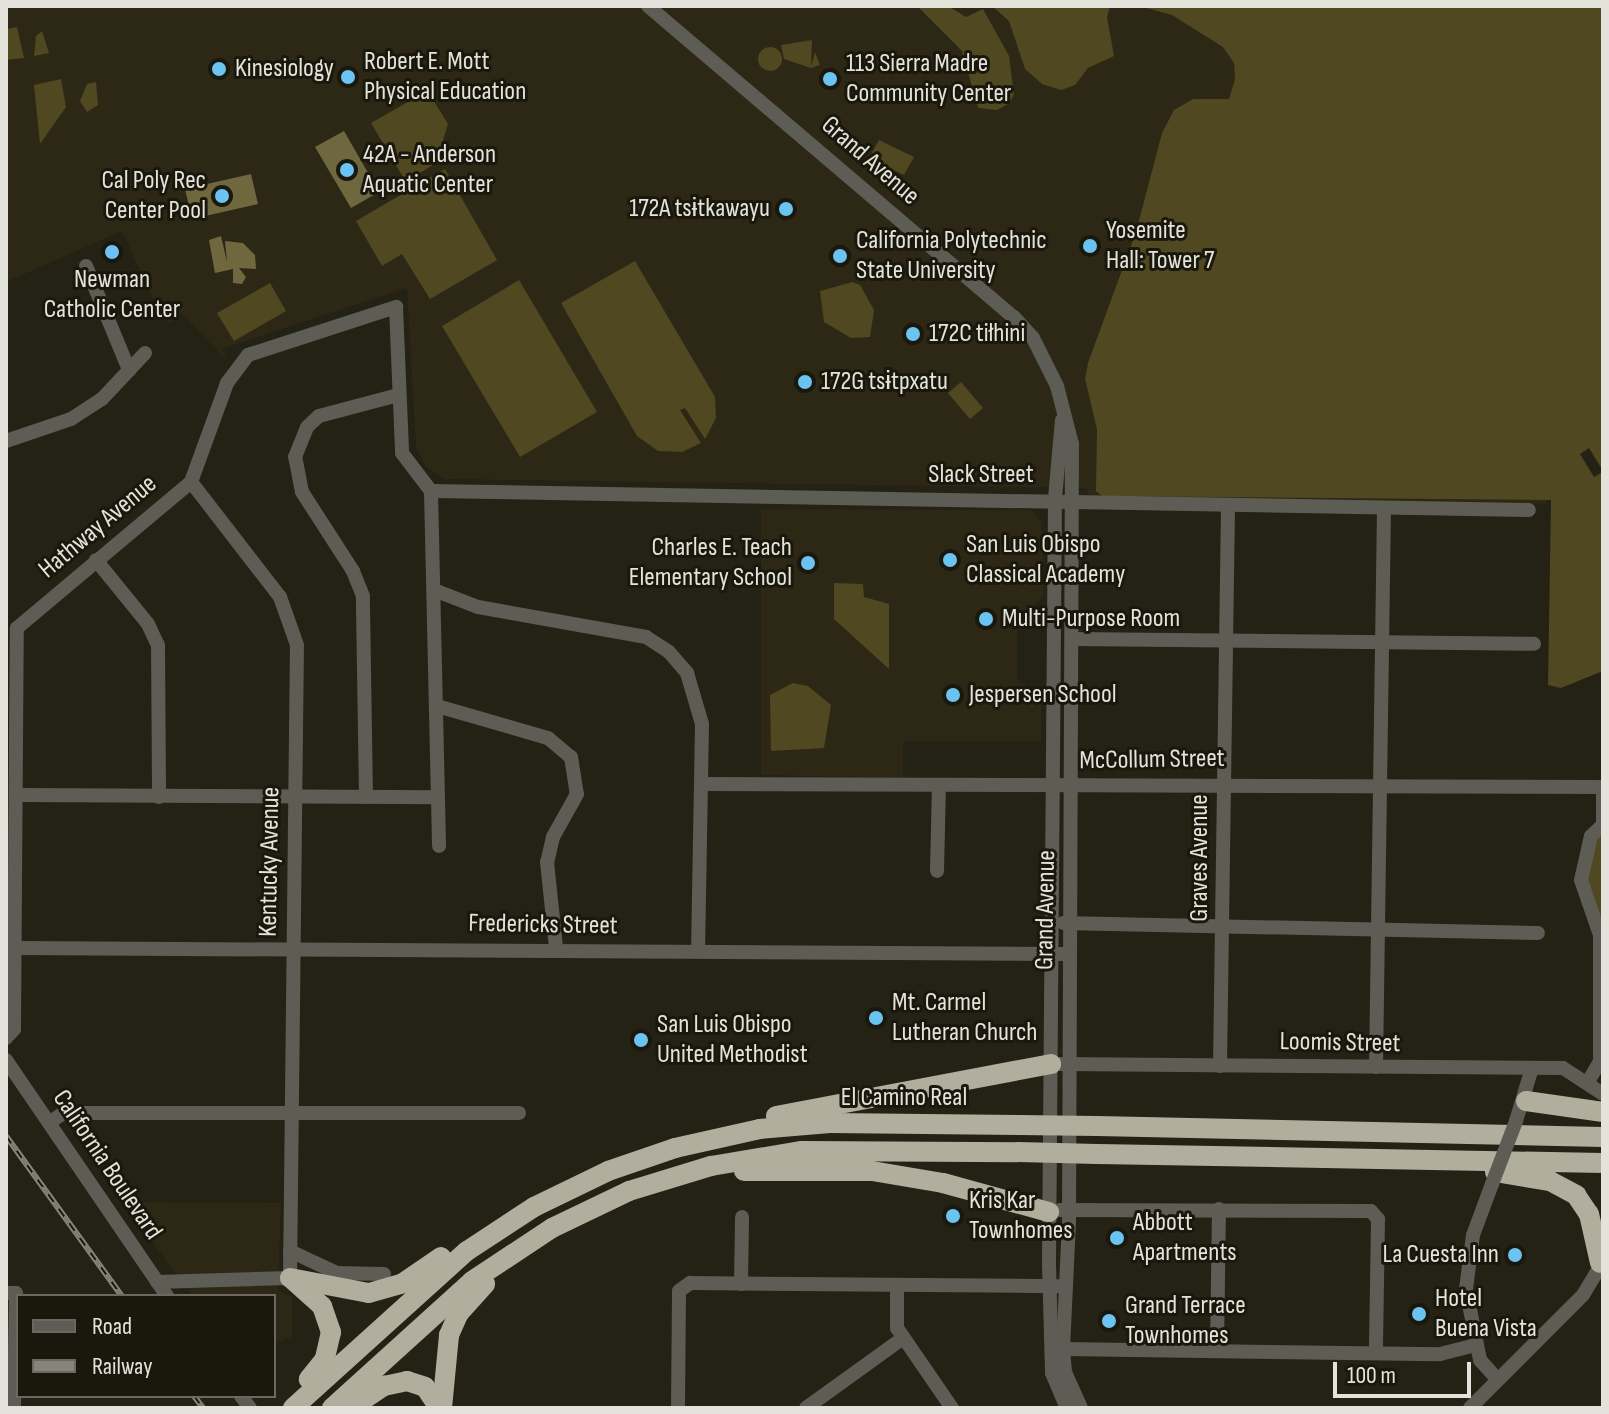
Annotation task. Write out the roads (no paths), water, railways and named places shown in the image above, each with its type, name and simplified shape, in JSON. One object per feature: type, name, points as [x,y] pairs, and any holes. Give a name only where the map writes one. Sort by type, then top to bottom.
[{"type":"highway","points":[[760,1129],[776,1116],[1059,1064]]},
{"type":"highway","points":[[1526,1101],[1603,1112]]},
{"type":"highway","name":"El Camino Real","points":[[293,1407],[446,1268],[500,1228],[608,1171],[675,1148],[760,1129],[830,1123],[1603,1137]]},
{"type":"highway","name":"El Camino Real","points":[[332,1408],[453,1296],[506,1256],[572,1217],[653,1183],[735,1160],[802,1151],[1603,1163]]},
{"type":"highway","points":[[1459,1160],[1471,1169],[1550,1181],[1568,1189],[1589,1214],[1602,1261]]},
{"type":"highway","points":[[653,1183],[762,1169],[851,1169],[943,1183],[1059,1211]]},
{"type":"highway","points":[[290,1278],[344,1292],[380,1292],[403,1283],[484,1228],[500,1228]]},
{"type":"highway","points":[[441,1408],[444,1357],[453,1326],[506,1256]]},
{"type":"highway","points":[[290,1278],[322,1306],[331,1332],[325,1359],[293,1407]]},
{"type":"highway","points":[[351,1408],[384,1386],[407,1381],[425,1387],[441,1408]]},
{"type":"street","name":"Grand Avenue","points":[[648,6],[1014,317],[1046,360],[1072,444],[1070,954],[1059,1064]]},
{"type":"street","points":[[86,266],[129,370]]},
{"type":"street","name":"Hathway Avenue","points":[[6,1038],[16,948],[18,795],[11,630],[191,482],[227,383],[248,355],[396,307],[398,395]]},
{"type":"street","points":[[6,441],[71,419],[102,399],[145,353]]},
{"type":"street","points":[[366,797],[363,596],[353,571],[302,492],[295,457],[307,427],[319,416],[398,395],[402,453],[431,491],[439,846]]},
{"type":"street","name":"Grand Avenue","points":[[1062,409],[1055,499],[1050,923],[1059,1064],[1059,1211],[1050,1286],[1052,1373],[1067,1408]]},
{"type":"street","name":"Kentucky Avenue","points":[[191,482],[290,614],[297,645],[290,1278]]},
{"type":"street","name":"Slack Street","points":[[431,491],[1055,499],[1087,506],[1529,510]]},
{"type":"street","name":"Graves Avenue","points":[[1220,1066],[1228,507]]},
{"type":"street","points":[[1376,1067],[1381,927],[1384,509]]},
{"type":"street","points":[[96,560],[148,624],[158,645],[159,797]]},
{"type":"street","points":[[434,590],[478,607],[620,629],[669,652],[698,698],[701,784],[698,951]]},
{"type":"street","points":[[1072,639],[1534,644]]},
{"type":"street","points":[[437,706],[548,738],[571,757],[577,794],[553,837],[547,862],[556,948]]},
{"type":"street","points":[[1588,1082],[1600,1061],[1602,935],[1581,880],[1591,836],[1603,825],[1603,776]]},
{"type":"street","name":"McCollum Street","points":[[701,784],[1225,783],[1603,788]]},
{"type":"street","points":[[937,871],[939,785]]},
{"type":"street","points":[[18,795],[438,797]]},
{"type":"street","points":[[1050,923],[1381,927],[1538,933]]},
{"type":"street","name":"Fredericks Street","points":[[16,948],[556,948],[1070,954]]},
{"type":"street","name":"California Boulevard","points":[[6,1060],[166,1294]]},
{"type":"street","name":"Loomis Street","points":[[1059,1064],[1563,1068],[1603,1094]]},
{"type":"street","points":[[1497,1379],[1480,1360],[1467,1313],[1470,1249],[1492,1184],[1526,1101],[1532,1068]]},
{"type":"street","points":[[50,1122],[64,1113],[519,1113]]},
{"type":"street","points":[[1217,1350],[1219,1209]]},
{"type":"street","points":[[1059,1211],[1219,1209],[1376,1214],[1376,1353]]},
{"type":"street","name":"Grand Avenue","points":[[1059,1211],[1068,1286],[1063,1349],[1065,1372],[1081,1408]]},
{"type":"street","points":[[741,1284],[742,1217]]},
{"type":"street","points":[[290,1251],[337,1273],[384,1274]]},
{"type":"street","points":[[1470,1408],[1583,1295],[1602,1261]]},
{"type":"street","points":[[157,1282],[290,1278]]},
{"type":"street","points":[[678,1408],[679,1291],[690,1283],[1068,1286]]},
{"type":"street","points":[[897,1285],[897,1328],[952,1408]]},
{"type":"street","points":[[11,1293],[14,1408]]},
{"type":"street","points":[[806,1408],[903,1338]]},
{"type":"street","points":[[1063,1349],[1449,1353],[1475,1345]]},
{"type":"railway","points":[[6,1136],[121,1294]]},
{"type":"railway","points":[[196,1398],[203,1408]]},
{"type":"place","name":"Kinesiology","points":[[219,69]]},
{"type":"place","name":"Robert E. Mott Physical Education","points":[[348,77]]},
{"type":"place","name":"113 Sierra Madre Community Center","points":[[830,79]]},
{"type":"place","name":"42A - Anderson Aquatic Center","points":[[347,170]]},
{"type":"place","name":"Cal Poly Rec Center Pool","points":[[222,196]]},
{"type":"place","name":"172A tsɨtkawayu","points":[[786,209]]},
{"type":"place","name":"Yosemite Hall: Tower 7","points":[[1090,246]]},
{"type":"place","name":"Newman Catholic Center","points":[[112,252]]},
{"type":"place","name":"California Polytechnic State University","points":[[840,256]]},
{"type":"place","name":"172C tiłhini","points":[[913,334]]},
{"type":"place","name":"172G tsɨtpxatu","points":[[805,382]]},
{"type":"place","name":"San Luis Obispo Classical Academy","points":[[950,560]]},
{"type":"place","name":"Charles E. Teach Elementary School","points":[[808,563]]},
{"type":"place","name":"Multi-Purpose Room","points":[[986,619]]},
{"type":"place","name":"Jespersen School","points":[[953,695]]},
{"type":"place","name":"Mt. Carmel Lutheran Church","points":[[876,1018]]},
{"type":"place","name":"San Luis Obispo United Methodist","points":[[641,1040]]},
{"type":"place","name":"Kris Kar Townhomes","points":[[953,1216]]},
{"type":"place","name":"Abbott Apartments","points":[[1117,1238]]},
{"type":"place","name":"La Cuesta Inn","points":[[1515,1255]]},
{"type":"place","name":"Hotel Buena Vista","points":[[1419,1314]]},
{"type":"place","name":"Grand Terrace Townhomes","points":[[1109,1321]]}]
